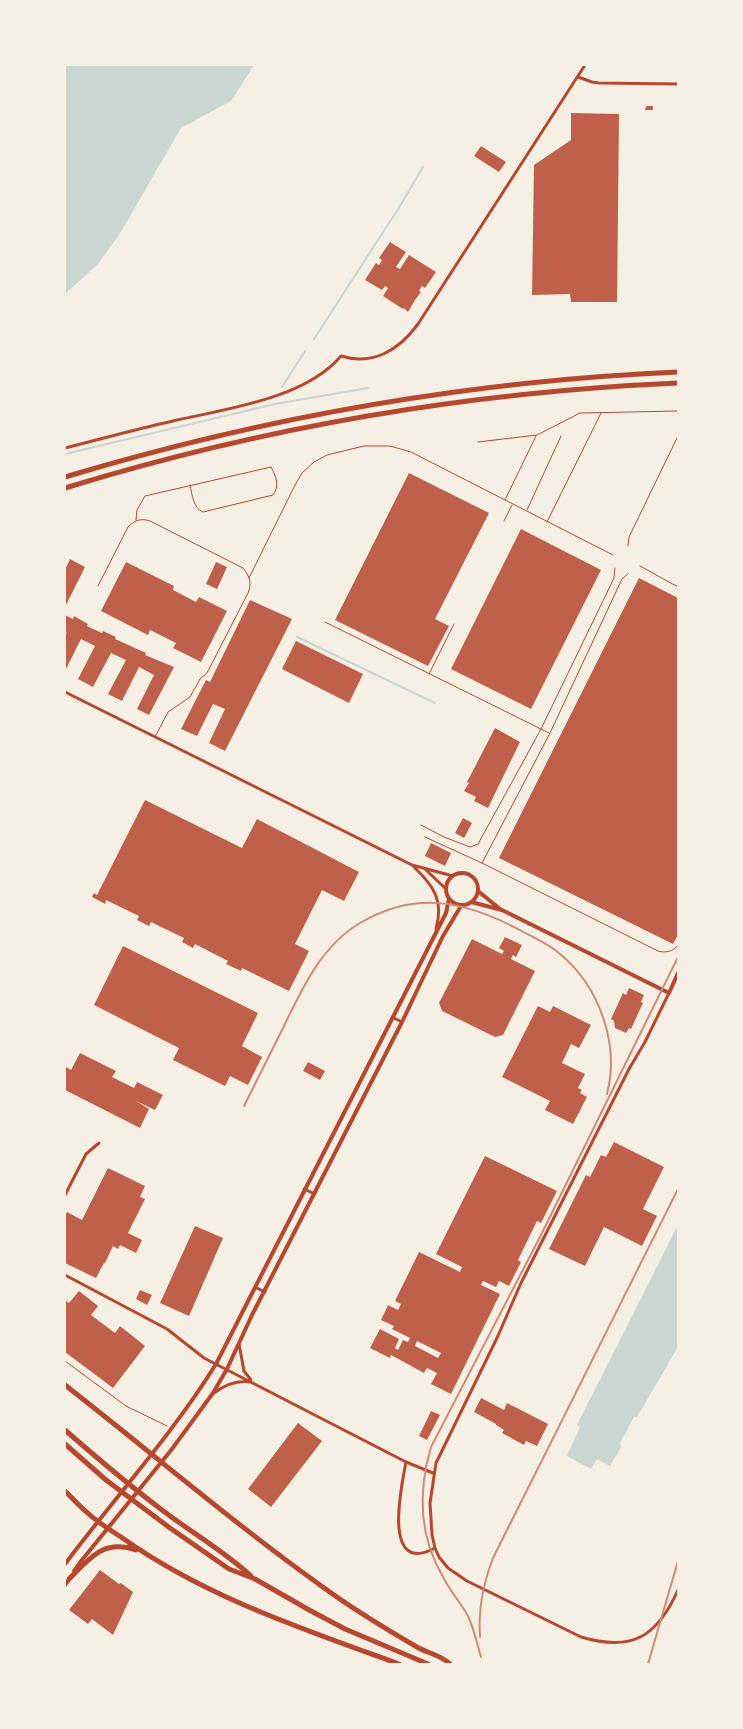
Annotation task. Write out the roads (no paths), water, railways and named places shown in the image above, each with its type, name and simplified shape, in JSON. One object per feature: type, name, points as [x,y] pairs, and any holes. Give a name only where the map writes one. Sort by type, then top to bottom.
[{"type":"highway","points":[[65,477],[220,434],[372,404],[458,391],[537,382],[678,372]]},
{"type":"highway","points":[[65,488],[180,455],[347,419],[486,398],[598,387],[678,383]]},
{"type":"highway","points":[[65,473],[87,470]]},
{"type":"highway","points":[[65,1385],[328,1591],[391,1632],[446,1660],[450,1664]]},
{"type":"highway","points":[[65,1430],[113,1472],[234,1560],[255,1580]]},
{"type":"highway","points":[[65,1444],[106,1480],[189,1542],[230,1569],[255,1580],[345,1629],[428,1664]]},
{"type":"highway","points":[[65,1491],[98,1522],[140,1552],[183,1577],[292,1625],[400,1664]]},
{"type":"highway","points":[[69,1580],[93,1555],[110,1546],[121,1546],[140,1552]]},
{"type":"street","points":[[65,448],[266,399],[296,388],[331,367],[341,356],[352,359],[379,356],[400,344],[411,334],[586,65]]},
{"type":"street","points":[[578,77],[599,83],[678,84]]},
{"type":"street","points":[[65,692],[412,864],[453,876]]},
{"type":"street","points":[[412,864],[427,879],[436,896],[439,912],[436,932]]},
{"type":"street","points":[[424,869],[445,888],[452,903],[461,906]]},
{"type":"street","points":[[65,1585],[82,1560],[162,1462],[227,1369],[422,983],[443,936],[461,906],[476,898],[478,891],[476,881],[469,874],[463,873],[449,879],[445,888]]},
{"type":"street","points":[[478,891],[502,910],[669,993]]},
{"type":"street","points":[[65,1564],[171,1429],[216,1364],[394,1018],[446,913],[449,899]]},
{"type":"street","points":[[471,902],[502,910]]},
{"type":"street","points":[[678,973],[645,1042],[629,1069],[521,1283],[493,1346],[442,1449],[433,1473],[430,1517],[435,1548],[439,1557],[448,1568],[466,1581],[581,1637],[598,1642],[625,1642],[648,1632],[665,1614],[678,1590]]},
{"type":"street","points":[[413,978],[422,983]]},
{"type":"street","points":[[394,1018],[402,1022]]},
{"type":"street","points":[[371,1062],[380,1066]]},
{"type":"street","points":[[65,1195],[86,1154],[99,1143]]},
{"type":"street","points":[[304,1190],[314,1194]]},
{"type":"street","points":[[65,1275],[167,1329],[204,1358],[406,1462],[433,1473]]},
{"type":"street","points":[[255,1287],[265,1292]]},
{"type":"street","points":[[239,1344],[244,1372],[253,1382]]},
{"type":"street","points":[[212,1393],[223,1386],[236,1382],[253,1382]]},
{"type":"street","points":[[406,1462],[401,1486],[399,1519],[403,1546],[410,1553],[417,1554],[425,1553],[435,1548]]},
{"type":"lane","points":[[478,442],[537,435],[580,413],[678,410]]},
{"type":"lane","points":[[547,522],[601,412]]},
{"type":"lane","points":[[505,500],[537,435]]},
{"type":"lane","points":[[526,511],[561,436]]},
{"type":"lane","points":[[628,546],[629,537],[678,436]]},
{"type":"lane","points":[[249,578],[298,479],[307,468],[327,455],[364,446],[390,446],[411,452],[613,556]]},
{"type":"lane","points":[[136,521],[137,510],[145,496],[190,485],[271,467],[277,484],[275,493],[268,497],[203,512],[196,505],[190,485]]},
{"type":"lane","points":[[504,521],[512,504]]},
{"type":"lane","points":[[98,586],[128,527],[136,521],[146,520],[243,568],[249,578],[251,586],[248,593],[206,672],[190,697],[168,712],[155,737]]},
{"type":"lane","points":[[640,566],[678,587]]},
{"type":"lane","points":[[421,825],[444,837],[470,847],[478,844],[541,728],[614,578],[615,568]]},
{"type":"lane","points":[[482,863],[550,733],[622,579],[628,574]]},
{"type":"lane","points":[[325,622],[550,733]]},
{"type":"lane","points":[[429,674],[454,624]]},
{"type":"lane","points":[[425,837],[663,952],[672,951],[678,946]]},
{"type":"waterway","points":[[314,339],[423,167]]},
{"type":"waterway","points":[[282,387],[305,351]]},
{"type":"waterway","points":[[65,454],[275,404],[368,388]]},
{"type":"waterway","points":[[297,637],[435,703]]},
{"type":"railway","points":[[244,1106],[305,984],[314,969],[334,944],[360,923],[401,906],[420,903],[440,903],[459,906],[498,919],[540,940],[574,967],[586,982],[595,999],[603,1017],[608,1036],[611,1056],[607,1094]]},
{"type":"railway","points":[[481,1657],[468,1616],[446,1582],[429,1546],[423,1513],[423,1497],[424,1480],[431,1447],[541,1235],[678,957]]},
{"type":"railway","points":[[480,1637],[482,1597],[486,1577],[493,1558],[678,1189]]},
{"type":"railway","points":[[648,1664],[678,1561]]}]
